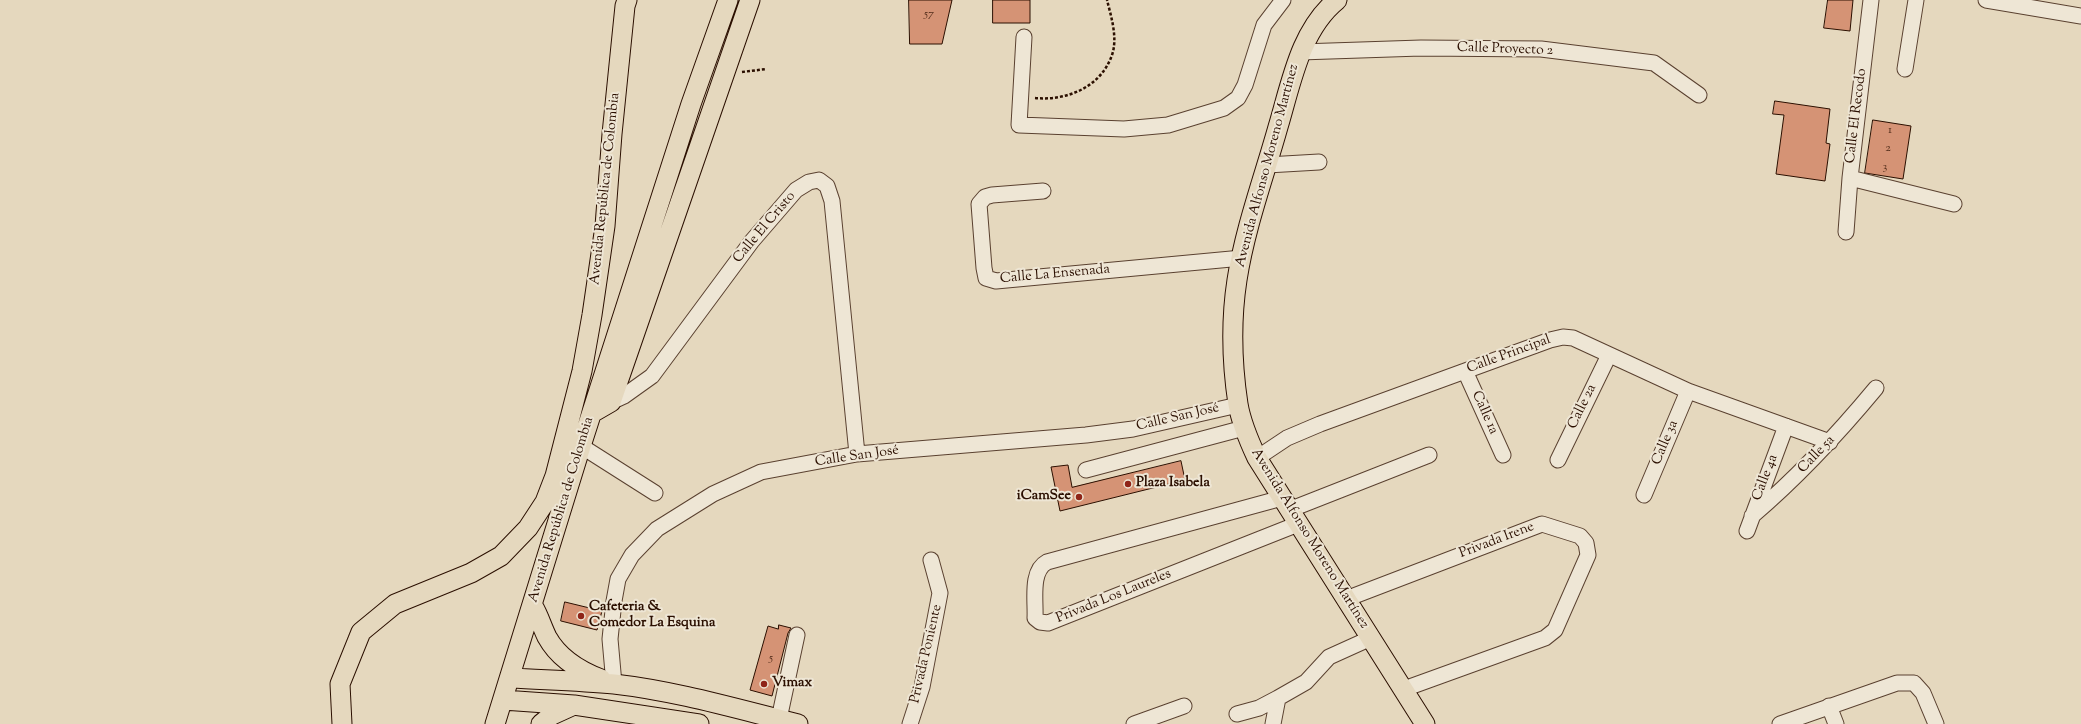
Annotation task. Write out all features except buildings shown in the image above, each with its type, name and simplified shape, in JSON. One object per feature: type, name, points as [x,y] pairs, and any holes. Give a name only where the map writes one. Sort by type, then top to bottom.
[{"type":"main road","name":"Avenida República de Colombia","points":[[342,724],[340,684],[361,632],[395,604],[471,573],[501,556],[528,528],[545,502],[555,476],[582,371],[592,315],[605,226],[612,134],[625,6],[627,0]]},
{"type":"main road","name":"Avenida República de Colombia","points":[[495,724],[511,678],[581,446],[691,104],[728,0]]},
{"type":"main road","points":[[592,413],[611,402],[750,0]]},
{"type":"main road","name":"Avenida Alfonso Moreno Martínez","points":[[1337,0],[1318,21],[1300,52],[1242,258],[1237,280],[1234,328],[1238,405],[1244,428],[1257,458],[1426,724]]},
{"type":"main road","points":[[533,606],[547,637],[564,657],[581,671],[614,684]]},
{"type":"main road","points":[[511,678],[614,684],[731,707],[798,724]]},
{"type":"main road","points":[[503,700],[574,705],[617,718],[699,724]]},
{"type":"main road","points":[[540,724],[574,705]]},
{"type":"street","name":"Calle El Recodo","points":[[1846,232],[1850,178],[1871,0]]},
{"type":"street","points":[[1905,69],[1916,0]]},
{"type":"street","points":[[1986,0],[2081,16]]},
{"type":"street","points":[[1024,37],[1019,125],[1124,129],[1168,125],[1213,113],[1224,108],[1238,98],[1245,85],[1264,25],[1278,3]]},
{"type":"street","name":"Calle Proyecto 2","points":[[1300,52],[1421,48],[1541,49],[1654,63],[1699,95]]},
{"type":"street","points":[[1267,165],[1319,162]]},
{"type":"street","points":[[1850,178],[1954,204]]},
{"type":"street","name":"Calle El Cristo","points":[[611,402],[624,396],[652,376],[757,236],[796,190],[809,182],[819,180],[827,186],[832,200],[857,454]]},
{"type":"street","name":"Calle La Ensenada","points":[[1043,191],[992,195],[985,197],[979,204],[986,278],[996,281],[1242,258]]},
{"type":"street","name":"Calle Principal","points":[[1257,458],[1287,438],[1307,430],[1550,340],[1563,337],[1573,338],[1688,391],[1830,442]]},
{"type":"street","name":"Calle 2a","points":[[1558,460],[1609,355]]},
{"type":"street","name":"Calle 1a","points":[[1465,371],[1503,455]]},
{"type":"street","name":"Calle 5a","points":[[1752,516],[1783,489],[1830,442],[1876,388]]},
{"type":"street","name":"Calle 3a","points":[[1644,495],[1688,391]]},
{"type":"street","name":"Calle San José","points":[[614,684],[610,639],[614,601],[618,579],[632,555],[658,529],[713,494],[761,472],[857,454],[1086,435],[1125,430],[1238,405]]},
{"type":"street","name":"Calle 4a","points":[[1747,531],[1786,426]]},
{"type":"street","points":[[1086,470],[1244,428]]},
{"type":"street","points":[[581,446],[655,493]]},
{"type":"street","points":[[1290,510],[1429,455]]},
{"type":"street","name":"Privada Los Laureles","points":[[1290,510],[1048,623],[1040,622],[1035,618],[1036,573],[1040,566],[1047,562],[1290,510]]},
{"type":"street","name":"Privada Irene","points":[[1346,599],[1542,524],[1580,536],[1586,543],[1588,556],[1555,630],[1545,638],[1404,689]]},
{"type":"street","name":"Privada Poniente","points":[[910,724],[922,687],[940,593],[931,560]]},
{"type":"street","points":[[779,719],[797,635]]},
{"type":"street","points":[[1238,714],[1259,708],[1306,682],[1329,657],[1371,638]]},
{"type":"street","points":[[1780,724],[1897,683],[1914,683],[1923,693],[1936,724]]},
{"type":"street","points":[[1273,724],[1278,698]]},
{"type":"street","points":[[1134,724],[1184,706]]},
{"type":"street","points":[[1829,706],[1836,724]]},
{"type":"path","points":[[1021,97],[1044,99],[1065,97],[1084,90],[1101,74],[1112,54],[1114,32],[1107,0]]},
{"type":"place","name":"Plaza Isabela","points":[[1128,484]]},
{"type":"place","name":"iCamSee","points":[[1079,497]]},
{"type":"place","name":"Cafeteria & Comedor La Esquina","points":[[581,616]]},
{"type":"place","name":"Vimax","points":[[764,684]]}]
